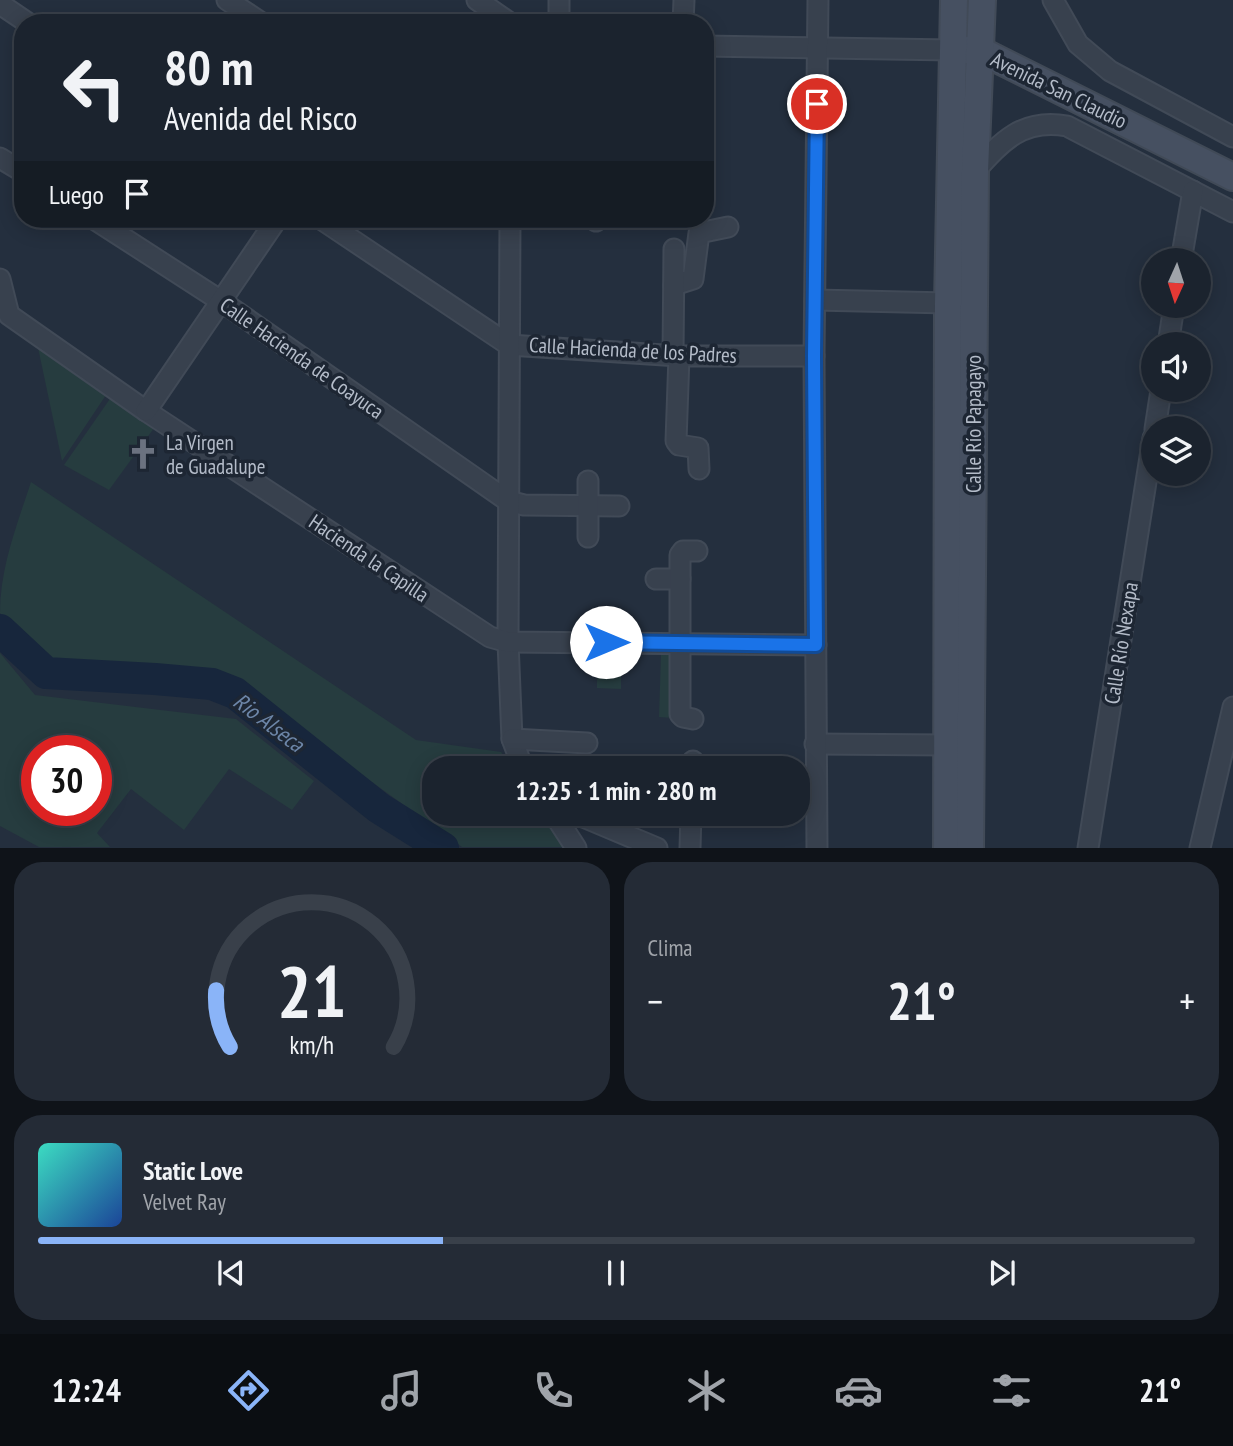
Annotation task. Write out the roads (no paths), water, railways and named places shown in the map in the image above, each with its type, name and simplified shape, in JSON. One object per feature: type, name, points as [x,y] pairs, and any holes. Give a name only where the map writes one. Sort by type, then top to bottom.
[{"type":"main road","name":"Calle Río Papagayo","points":[[947,848],[948,303],[954,0]]},
{"type":"main road","name":"Calle Río Papagayo","points":[[970,848],[975,171],[982,0]]},
{"type":"main road","name":"Avenida San Claudio","points":[[952,50],[981,51],[1225,168]]},
{"type":"street","points":[[227,0],[248,14]]},
{"type":"street","points":[[477,0],[497,14]]},
{"type":"street","points":[[817,848],[814,356],[818,0]]},
{"type":"street","name":"Avenida San Claudio","points":[[1053,0],[1078,44],[1095,60],[1110,71],[1233,137]]},
{"type":"street","points":[[0,4],[15,14]]},
{"type":"street","name":"Avenida San Claudio","points":[[714,46],[952,50]]},
{"type":"street","name":"Avenida San Claudio","points":[[975,171],[1013,135],[1026,128],[1051,123],[1067,126],[1233,212]]},
{"type":"street","points":[[1183,248],[1193,191]]},
{"type":"street","points":[[674,285],[693,279],[699,233],[728,227]]},
{"type":"street","name":"Calle Hacienda de Coayuca","points":[[108,228],[220,301],[508,500]]},
{"type":"street","points":[[146,411],[271,228]]},
{"type":"street","name":"Calle Hacienda de los Padres","points":[[334,228],[509,345],[676,356],[814,356]]},
{"type":"street","points":[[510,228],[508,642],[512,739],[518,756]]},
{"type":"street","points":[[674,249],[677,444],[698,448],[699,469]]},
{"type":"street","name":"Hacienda la Capilla","points":[[0,279],[9,315],[146,411],[476,630],[508,642],[816,645]]},
{"type":"street","points":[[815,300],[948,303]]},
{"type":"street","points":[[588,481],[588,537]]},
{"type":"street","name":"Calle Río Nexapa","points":[[1088,848],[1145,486]]},
{"type":"street","points":[[508,500],[524,505],[619,506]]},
{"type":"street","points":[[687,718],[680,642],[681,552],[697,551]]},
{"type":"street","points":[[656,579],[680,579]]},
{"type":"street","points":[[1200,848],[1233,707]]},
{"type":"street","points":[[512,739],[587,743]]},
{"type":"street","points":[[815,744],[947,745]]},
{"type":"street","points":[[562,826],[576,848]]},
{"type":"street","points":[[605,826],[657,848]]},
{"type":"street","points":[[690,848],[691,826]]},
{"type":"waterway","name":"Rio Alseca","points":[[0,630],[46,673],[212,684],[235,693],[379,808],[443,848]]},
{"type":"place","name":"La Virgen de Guadalupe","points":[[143,454]]}]
